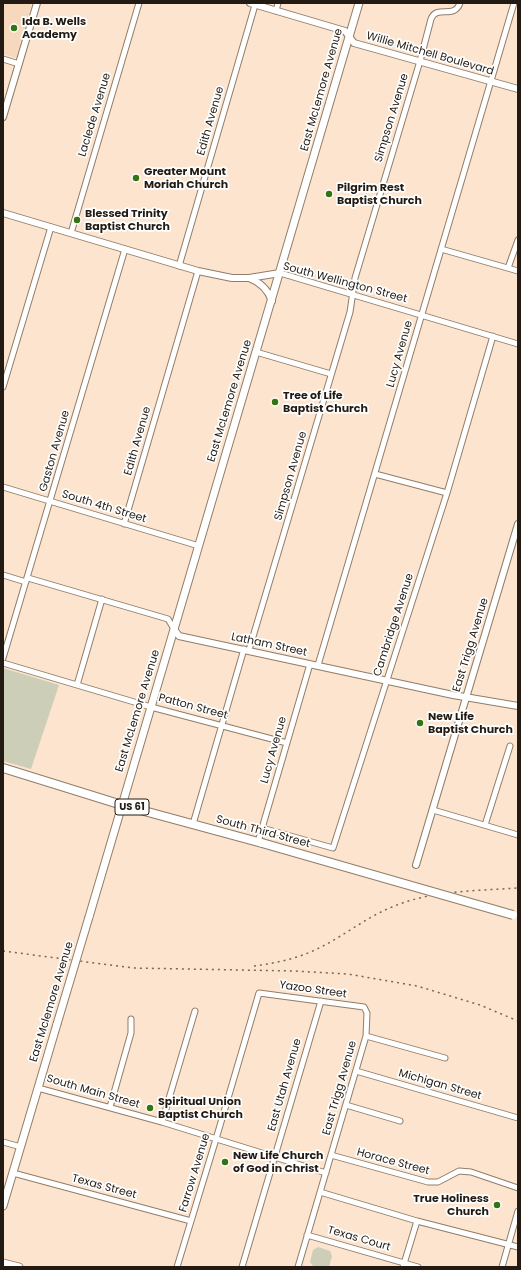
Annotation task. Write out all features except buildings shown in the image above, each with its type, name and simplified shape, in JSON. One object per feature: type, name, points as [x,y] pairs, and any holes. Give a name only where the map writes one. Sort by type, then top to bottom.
[{"type":"main road","name":"East McLemore Avenue","points":[[122,805],[359,3]]},
{"type":"main road","name":"South Third Street","points":[[3,768],[122,805],[260,842],[515,916]]},
{"type":"main road","name":"East Mclemore Avenue","points":[[3,1204],[122,805]]},
{"type":"main road","points":[[3,1263],[20,1267]]},
{"type":"street","points":[[3,117],[36,3]]},
{"type":"street","name":"Laclede Avenue","points":[[71,233],[139,3]]},
{"type":"street","points":[[276,11],[278,3]]},
{"type":"street","name":"Simpson Avenue","points":[[193,824],[222,725],[247,650],[350,312],[355,278],[432,16],[438,12],[453,12],[458,8],[460,3]]},
{"type":"street","name":"Lucy Avenue","points":[[318,666],[514,3]]},
{"type":"street","name":"Willie Mitchell Boulevard","points":[[253,4],[345,31],[354,43],[518,89]]},
{"type":"street","name":"Edith Avenue","points":[[178,266],[253,4]]},
{"type":"street","points":[[3,59],[19,64]]},
{"type":"street","name":"South Wellington Street","points":[[3,213],[198,271],[232,278],[249,278],[280,273],[518,344]]},
{"type":"street","points":[[3,387],[51,227]]},
{"type":"street","points":[[508,268],[518,240]]},
{"type":"street","name":"Gaston Avenue","points":[[3,658],[124,249]]},
{"type":"street","points":[[441,249],[518,271]]},
{"type":"street","name":"Edith Avenue","points":[[124,524],[198,271]]},
{"type":"street","points":[[249,278],[263,287],[269,294],[272,301]]},
{"type":"street","name":"Cambridge Avenue","points":[[262,828],[333,848],[447,493],[493,336]]},
{"type":"street","points":[[256,352],[331,374]]},
{"type":"street","points":[[375,474],[447,493]]},
{"type":"street","name":"South 4th Street","points":[[3,487],[199,546]]},
{"type":"street","name":"East Trigg Avenue","points":[[416,865],[518,524]]},
{"type":"street","name":"Latham Street","points":[[3,575],[27,580],[168,619],[179,636],[466,697],[518,706]]},
{"type":"street","points":[[77,685],[102,600]]},
{"type":"street","name":"Patton Street","points":[[3,663],[151,707],[287,743]]},
{"type":"street","name":"Lucy Avenue","points":[[260,842],[262,828],[310,664]]},
{"type":"street","points":[[486,825],[510,746]]},
{"type":"street","points":[[432,810],[518,835]]},
{"type":"street","name":"Yazoo Street","points":[[259,993],[364,1007]]},
{"type":"street","name":"Farrow Avenue","points":[[177,1267],[259,993]]},
{"type":"street","name":"East Utah Avenue","points":[[242,1267],[321,1001]]},
{"type":"street","name":"East Trigg Avenue","points":[[298,1267],[366,1036],[367,1012],[364,1007]]},
{"type":"street","points":[[162,1122],[195,1011]]},
{"type":"street","points":[[110,1107],[131,1033],[131,1019]]},
{"type":"street","points":[[366,1036],[445,1058]]},
{"type":"street","name":"Michigan Street","points":[[356,1070],[518,1118]]},
{"type":"street","name":"South Main Street","points":[[38,1088],[162,1122],[326,1173]]},
{"type":"street","points":[[346,1105],[400,1121]]},
{"type":"street","points":[[3,1142],[21,1147]]},
{"type":"street","name":"Horace Street","points":[[331,1155],[428,1182],[438,1182],[459,1171],[471,1172],[518,1188]]},
{"type":"street","name":"Texas Street","points":[[13,1174],[191,1221]]},
{"type":"street","points":[[320,1192],[417,1221],[518,1248]]},
{"type":"street","points":[[502,1267],[518,1211]]},
{"type":"street","points":[[417,1221],[404,1265],[418,1267]]},
{"type":"street","name":"Texas Court","points":[[307,1235],[404,1265]]},
{"type":"shaded area","name":"Ida B. Wells Academy","points":[[3,3],[32,3],[16,58],[3,54]]},
{"type":"green space","points":[[3,668],[59,685],[31,769],[3,761]]},
{"type":"green space","points":[[318,1247],[330,1251],[332,1256],[329,1267],[314,1267],[310,1262],[313,1250]]},
{"type":"railway","points":[[254,966],[288,960],[313,951],[383,911],[407,901],[454,892],[518,888]]},
{"type":"railway","points":[[3,951],[133,968],[294,971],[348,974],[417,986],[480,1005],[518,1021]]},
{"type":"place","name":"Ida B. Wells Academy","points":[[14,28]]},
{"type":"place","name":"Greater Mount Moriah Church","points":[[136,178]]},
{"type":"place","name":"Pilgrim Rest Baptist Church","points":[[329,194]]},
{"type":"place","name":"Blessed Trinity Baptist Church","points":[[77,220]]},
{"type":"place","name":"Tree of Life Baptist Church","points":[[275,402]]},
{"type":"place","name":"New Life Baptist Church","points":[[420,723]]},
{"type":"place","name":"Spiritual Union Baptist Church","points":[[150,1108]]},
{"type":"place","name":"New Life Church of God in Christ","points":[[225,1162]]},
{"type":"place","name":"True Holiness Church","points":[[497,1205]]}]
